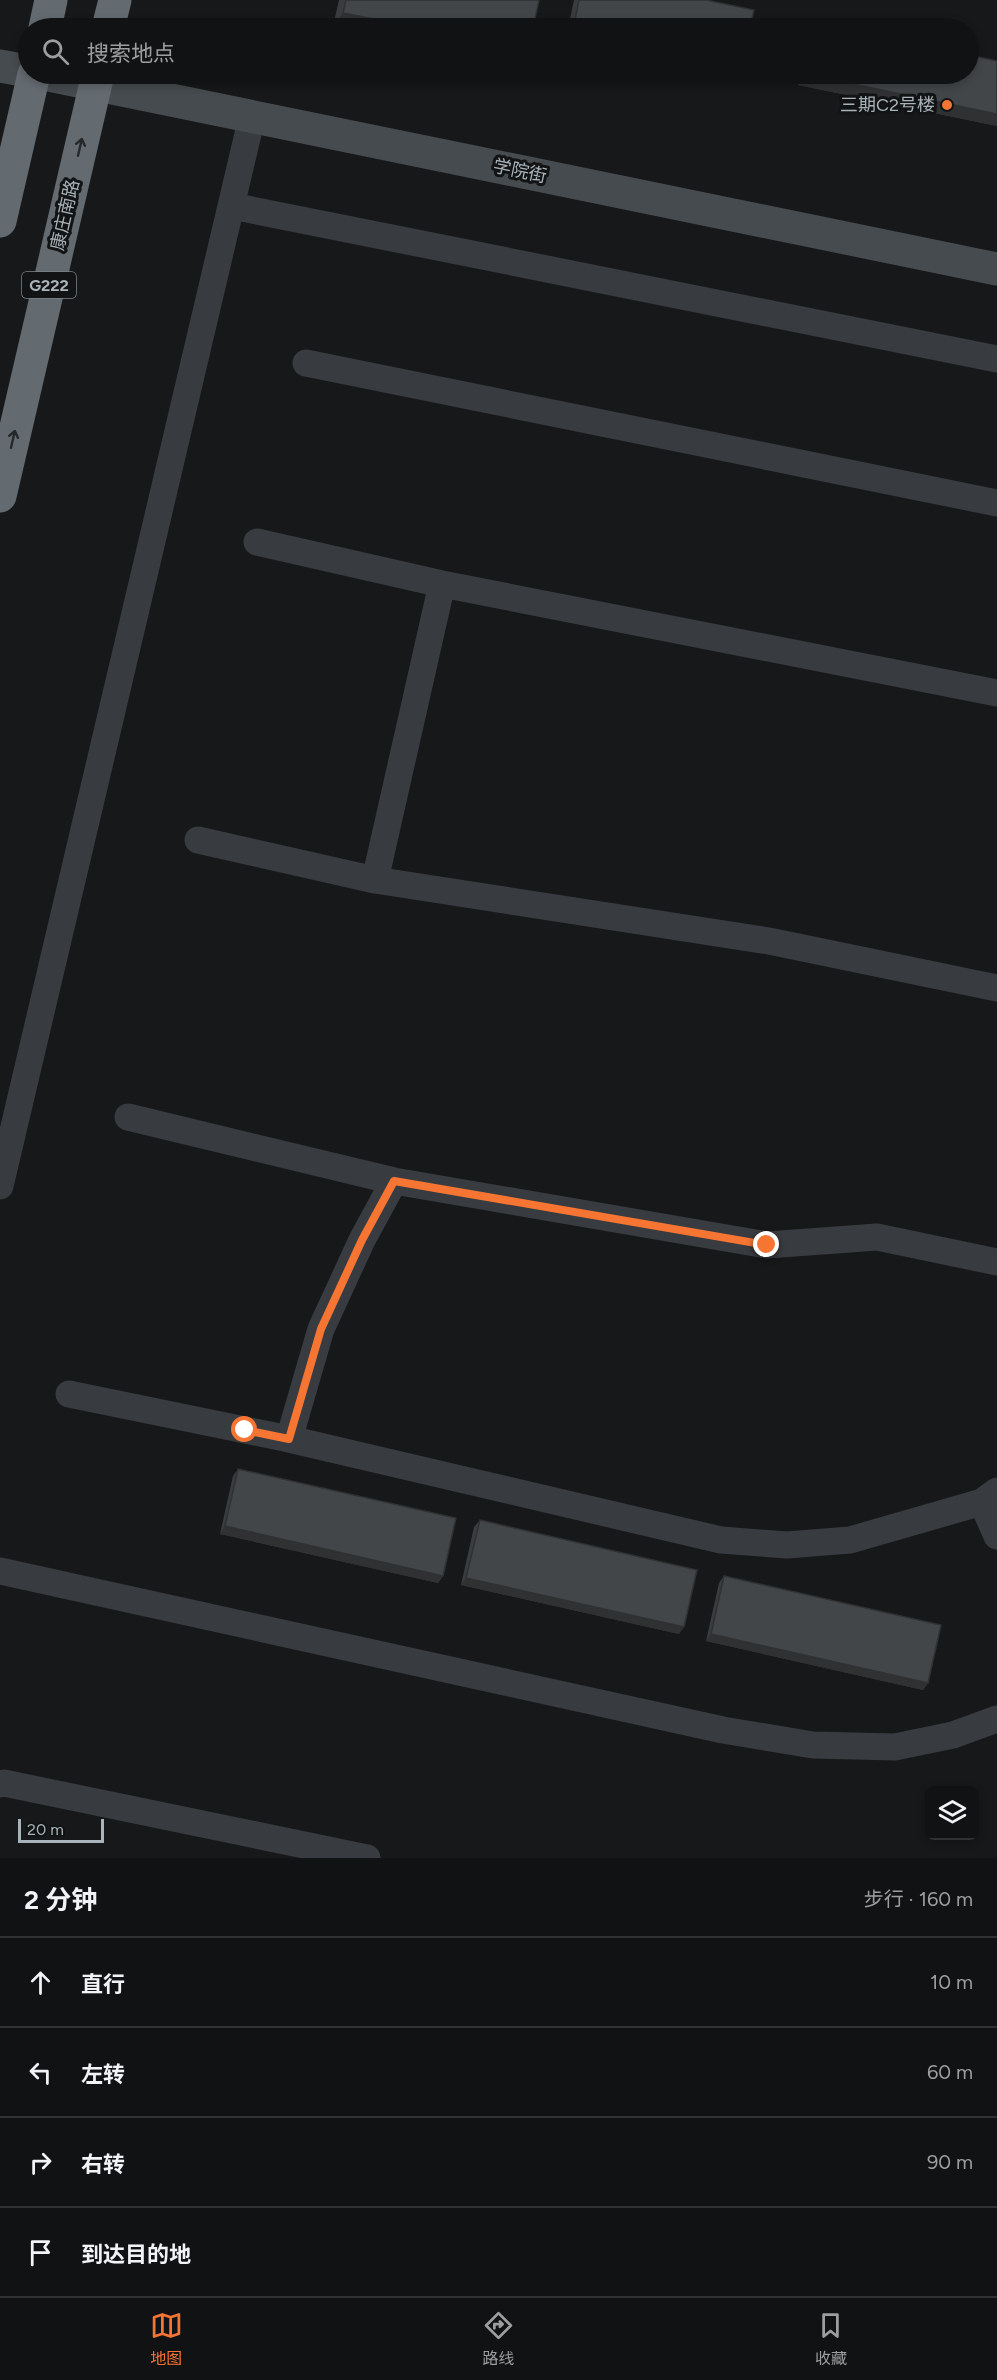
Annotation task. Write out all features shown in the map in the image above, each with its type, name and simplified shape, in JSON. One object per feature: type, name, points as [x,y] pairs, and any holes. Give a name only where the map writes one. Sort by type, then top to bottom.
[{"type":"highway","points":[[47,18],[51,0]]},
{"type":"highway","points":[[110,18],[115,0]]},
{"type":"highway","points":[[0,221],[32,84]]},
{"type":"highway","name":"康庄南路","points":[[0,496],[95,84]]},
{"type":"main road","points":[[0,66],[18,69]]},
{"type":"main road","name":"学院街","points":[[117,84],[252,117],[997,269]]},
{"type":"street","points":[[0,1186],[252,117]]},
{"type":"street","points":[[232,206],[997,359]]},
{"type":"street","points":[[306,363],[997,503]]},
{"type":"street","points":[[257,542],[442,584],[997,693]]},
{"type":"street","points":[[375,880],[442,584]]},
{"type":"street","points":[[198,840],[375,880],[769,941],[997,988]]},
{"type":"street","points":[[128,1117],[394,1181],[767,1245],[877,1237],[997,1262]]},
{"type":"street","points":[[289,1439],[321,1329],[362,1240],[394,1181]]},
{"type":"street","points":[[69,1394],[289,1439],[721,1540],[787,1545],[850,1540],[989,1496],[997,1536]]},
{"type":"street","points":[[0,1571],[711,1728],[813,1745],[895,1747],[953,1735],[997,1719]]},
{"type":"street","points":[[0,1784],[367,1858]]},
{"type":"building","points":[[346,0],[539,0],[535,18],[368,18],[343,13]]},
{"type":"building","points":[[579,0],[706,0],[754,10],[752,18],[575,18]]},
{"type":"building","points":[[979,57],[997,61],[997,114],[853,84],[979,84]]},
{"type":"building","points":[[238,1469],[456,1518],[443,1576],[225,1526]]},
{"type":"building","points":[[480,1520],[697,1570],[684,1627],[466,1578]]},
{"type":"building","points":[[724,1576],[941,1625],[928,1683],[711,1634]]},
{"type":"place","name":"三期C2号楼","points":[[947,105]]},
{"type":"route","points":[[245,1430],[289,1439],[321,1329],[362,1240],[394,1181],[767,1245]]}]
